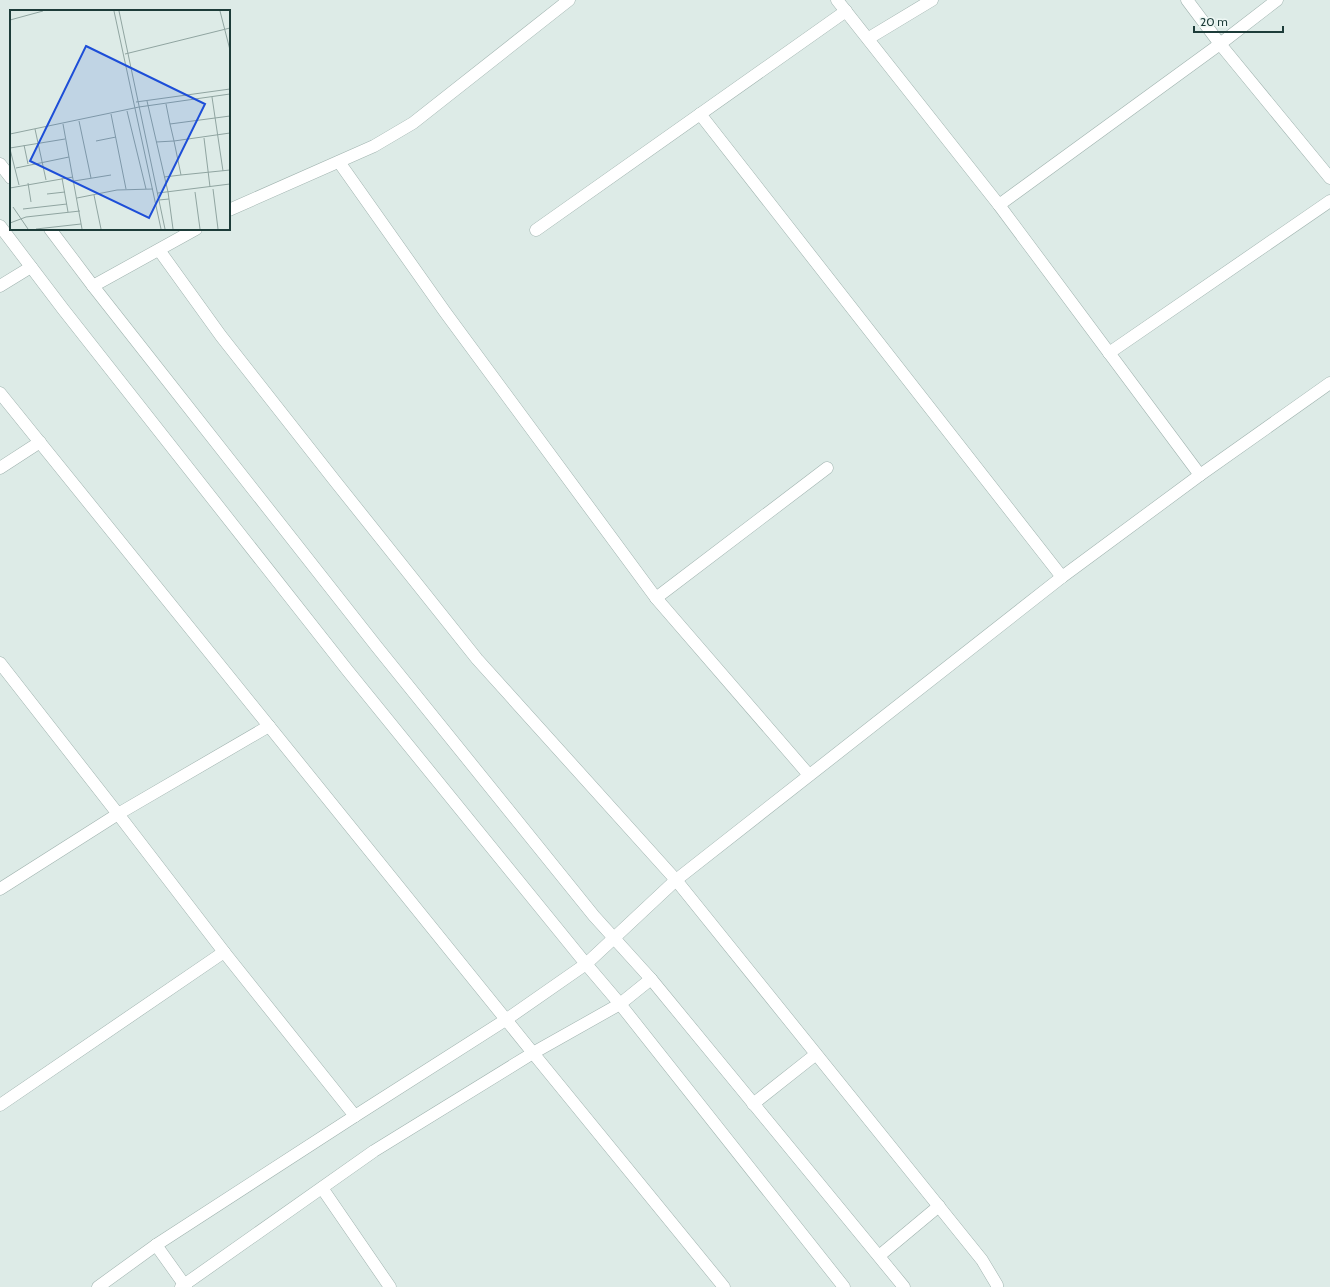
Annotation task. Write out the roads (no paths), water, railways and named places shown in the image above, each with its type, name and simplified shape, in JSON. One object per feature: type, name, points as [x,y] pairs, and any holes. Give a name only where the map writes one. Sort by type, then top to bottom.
[{"type":"street","points":[[230,210],[374,146],[413,123],[569,0]]},
{"type":"street","points":[[837,0],[869,38],[999,205],[1200,475]]},
{"type":"street","points":[[869,38],[932,0]]},
{"type":"street","points":[[1187,0],[1220,44],[1330,178]]},
{"type":"street","points":[[999,205],[1220,44],[1277,0]]},
{"type":"street","points":[[536,230],[846,11]]},
{"type":"street","points":[[700,114],[1062,577]]},
{"type":"street","points":[[339,162],[445,312],[656,598],[809,776]]},
{"type":"street","points":[[0,164],[10,177]]},
{"type":"street","points":[[1109,354],[1330,201]]},
{"type":"street","points":[[0,226],[63,309],[348,671],[620,1004],[844,1287]]},
{"type":"street","points":[[51,230],[93,286],[372,641],[594,916],[651,980],[904,1287]]},
{"type":"street","points":[[93,286],[194,230]]},
{"type":"street","points":[[159,250],[221,336],[477,658],[676,880],[815,1055],[982,1260],[997,1287]]},
{"type":"street","points":[[0,286],[31,266]]},
{"type":"street","points":[[98,1287],[156,1245],[507,1019],[586,964],[676,880],[1062,577],[1200,475],[1330,383]]},
{"type":"street","points":[[0,393],[724,1287]]},
{"type":"street","points":[[0,468],[40,442]]},
{"type":"street","points":[[656,598],[827,468]]},
{"type":"street","points":[[0,663],[224,952],[355,1116]]},
{"type":"street","points":[[0,889],[118,814],[269,726]]},
{"type":"street","points":[[0,1105],[224,952]]},
{"type":"street","points":[[156,1245],[184,1286],[374,1151],[533,1053],[620,1004],[651,980]]},
{"type":"street","points":[[753,1104],[815,1055]]},
{"type":"street","points":[[322,1188],[390,1287]]},
{"type":"street","points":[[879,1256],[939,1206]]}]
